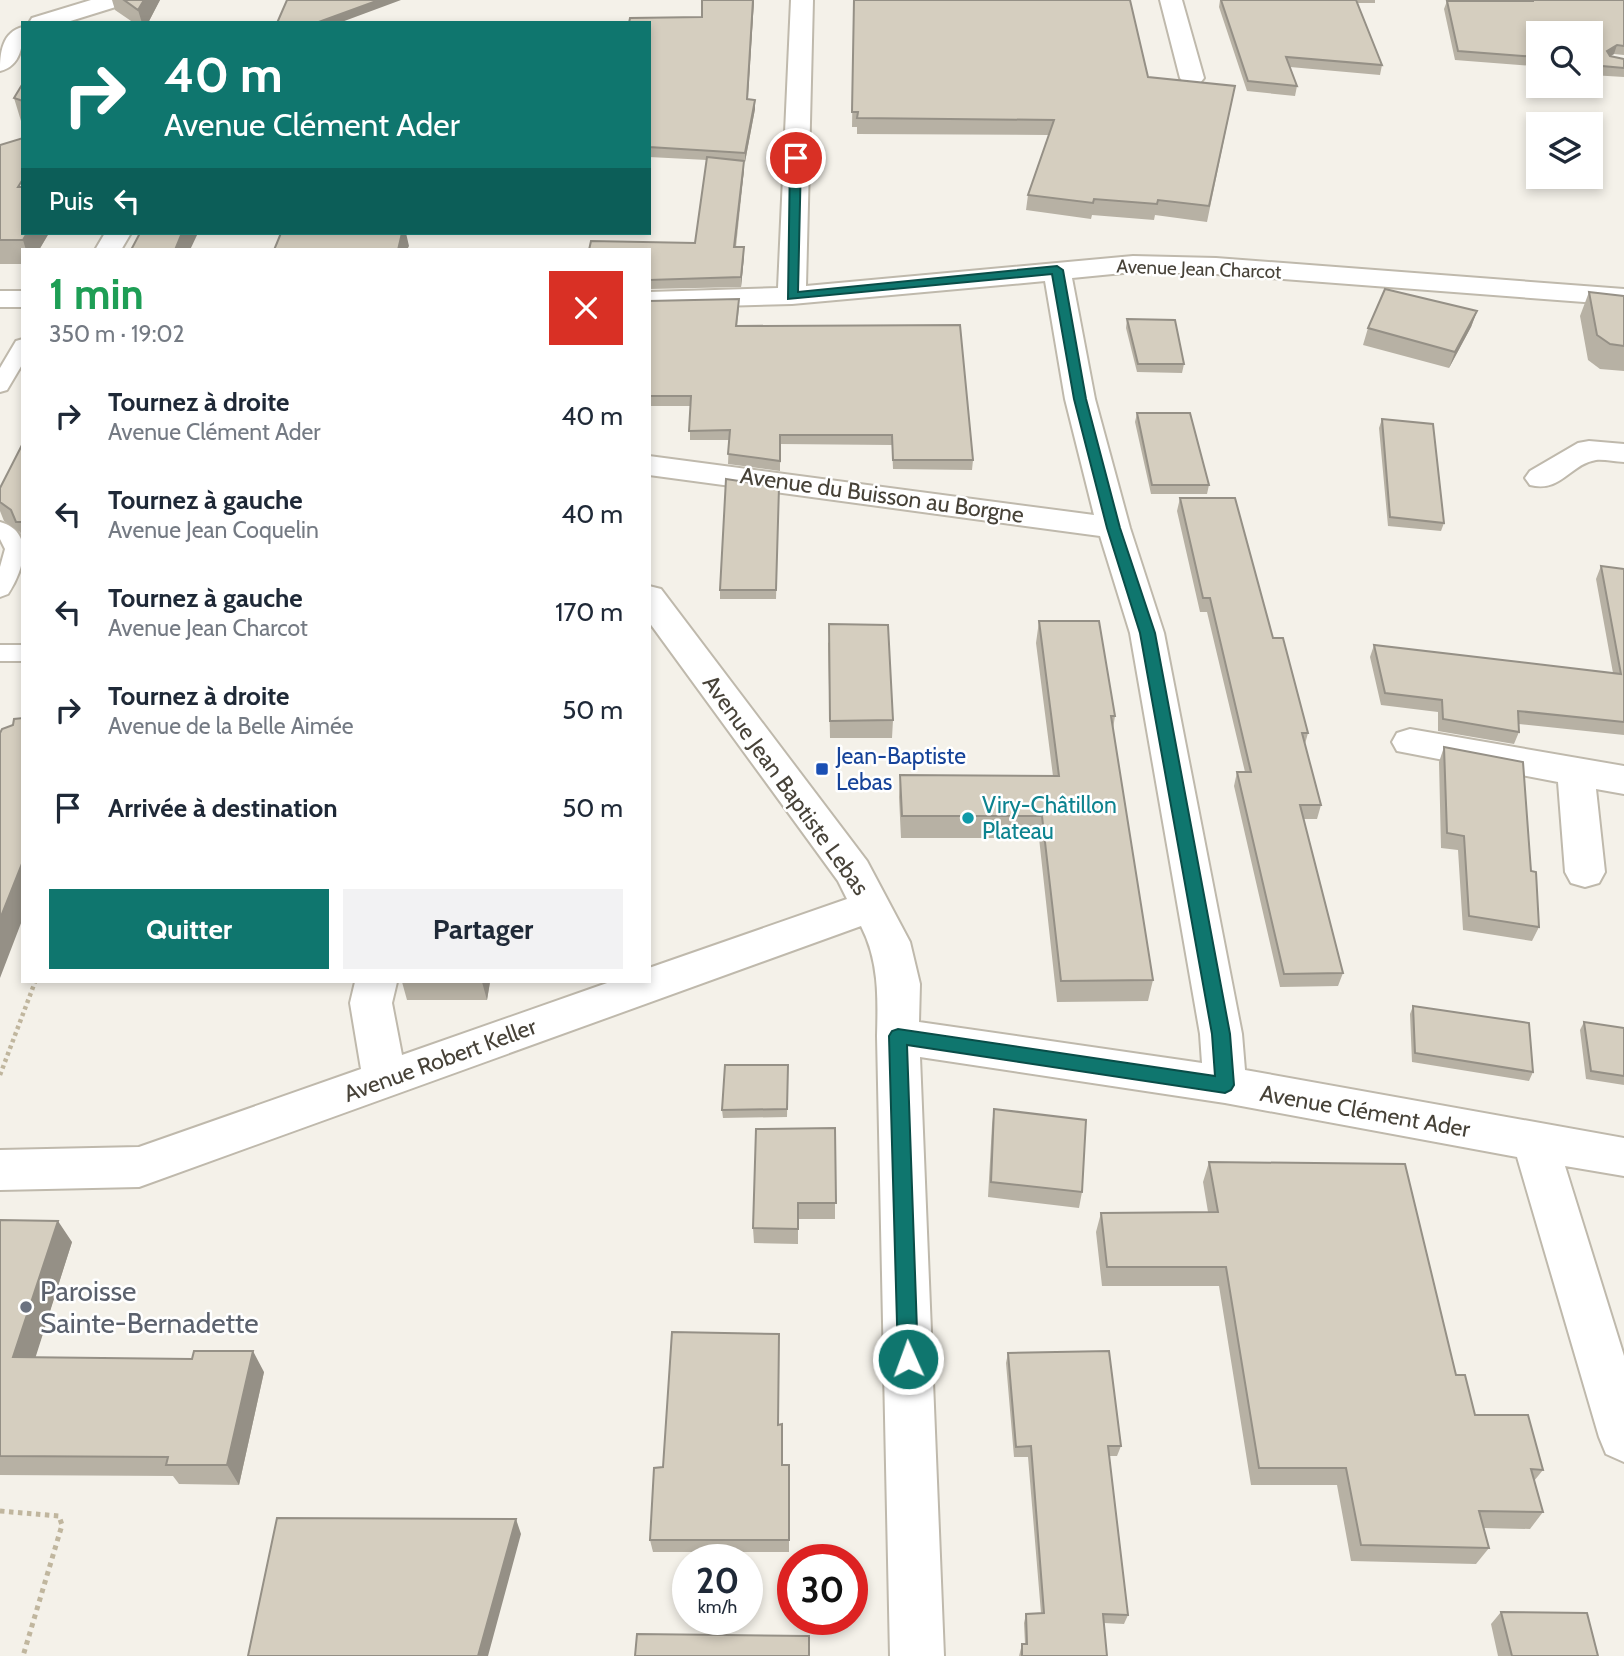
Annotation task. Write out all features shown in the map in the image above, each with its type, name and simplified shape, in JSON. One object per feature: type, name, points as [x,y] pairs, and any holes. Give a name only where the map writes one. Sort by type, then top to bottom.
[{"type":"street","points":[[34,21],[50,0]]},
{"type":"street","points":[[46,21],[114,0]]},
{"type":"street","points":[[792,296],[802,0]]},
{"type":"street","points":[[1171,0],[1192,78]]},
{"type":"street","name":"Avenue Jean Charcot","points":[[651,300],[792,296],[1133,264],[1216,265],[1624,297]]},
{"type":"street","points":[[1057,270],[1080,399],[1114,528],[1147,633],[1221,1034],[1225,1085]]},
{"type":"street","points":[[0,299],[21,299]]},
{"type":"street","points":[[1541,478],[1590,450],[1624,453]]},
{"type":"street","name":"Avenue du Buisson au Borgne","points":[[651,465],[1114,528]]},
{"type":"street","name":"Avenue Jean Baptiste Lebas","points":[[651,600],[853,872],[890,942],[899,984],[898,1036],[917,1656]]},
{"type":"street","points":[[1410,742],[1624,780]]},
{"type":"street","points":[[1576,773],[1585,872]]},
{"type":"street","name":"Avenue Robert Keller","points":[[0,1170],[139,1167],[871,906]]},
{"type":"street","points":[[376,983],[371,1003],[385,1080]]},
{"type":"street","name":"Avenue Clément Ader","points":[[898,1036],[1225,1085],[1624,1157]]},
{"type":"street","points":[[1535,1142],[1624,1437]]},
{"type":"lane","points":[[0,386],[21,349]]},
{"type":"lane","points":[[0,529],[12,536],[17,545],[14,560],[0,589]]},
{"type":"lane","points":[[0,653],[21,653]]},
{"type":"path","points":[[0,1075],[35,983]]},
{"type":"path","points":[[0,1511],[59,1516],[62,1525],[23,1656]]},
{"type":"building","points":[[124,0],[144,0],[138,10]]},
{"type":"building","points":[[287,0],[379,0],[321,21],[278,21]]},
{"type":"building","points":[[702,0],[753,0],[747,99],[755,100],[745,153],[651,147],[651,21],[629,21],[630,18],[702,17]]},
{"type":"building","points":[[854,0],[1130,0],[1148,77],[1235,86],[1209,206],[1158,200],[1157,204],[1094,199],[1093,203],[1028,195],[1054,120],[857,118],[858,112],[852,112]]},
{"type":"building","points":[[1221,0],[1356,0],[1382,65],[1286,57],[1297,86],[1248,81]]},
{"type":"building","points":[[1624,0],[1624,46],[1617,45],[1607,51],[1610,56],[1624,59],[1624,68],[1603,66],[1603,21],[1526,21],[1526,56],[1458,51],[1447,1]]},
{"type":"building","points":[[21,86],[21,100],[14,98]]},
{"type":"building","points":[[21,139],[21,182],[18,187],[21,187],[21,235],[26,235],[23,240],[0,240],[0,145]]},
{"type":"building","points":[[707,157],[744,161],[734,247],[744,247],[741,277],[651,280],[651,248],[589,248],[591,241],[695,243]]},
{"type":"building","points":[[139,235],[181,235],[176,248],[132,248]]},
{"type":"building","points":[[280,235],[402,235],[398,248],[275,248]]},
{"type":"building","points":[[1385,289],[1477,311],[1455,352],[1368,328]]},
{"type":"building","points":[[1589,292],[1624,296],[1624,346],[1610,344],[1597,335]]},
{"type":"building","points":[[739,299],[736,326],[960,325],[973,460],[893,460],[892,435],[780,435],[780,461],[728,454],[730,430],[689,431],[691,396],[651,396],[651,301]]},
{"type":"building","points":[[1127,319],[1175,320],[1184,364],[1138,364]]},
{"type":"building","points":[[1137,413],[1190,413],[1209,485],[1152,485]]},
{"type":"building","points":[[1382,419],[1433,424],[1444,523],[1390,517]]},
{"type":"building","points":[[21,447],[21,522],[16,522],[11,510],[0,502],[0,488]]},
{"type":"building","points":[[726,479],[779,487],[776,590],[720,590]]},
{"type":"building","points":[[1180,498],[1235,498],[1273,638],[1283,638],[1308,733],[1302,733],[1321,805],[1300,805],[1343,973],[1284,974],[1237,772],[1251,772],[1210,598],[1203,598]]},
{"type":"building","points":[[1601,566],[1624,569],[1624,722],[1518,711],[1519,732],[1443,719],[1442,700],[1385,693],[1374,645],[1621,674]]},
{"type":"building","points":[[1039,621],[1099,621],[1115,716],[1111,716],[1153,980],[1061,981],[1042,816],[902,816],[900,775],[1059,776]]},
{"type":"building","points":[[829,624],[888,625],[893,720],[830,721]]},
{"type":"building","points":[[21,718],[21,866],[0,919],[0,733],[2,729],[13,725],[14,719]]},
{"type":"building","points":[[1444,747],[1523,762],[1531,871],[1536,872],[1539,927],[1469,916],[1464,836],[1447,833]]},
{"type":"building","points":[[1413,1006],[1529,1023],[1533,1072],[1415,1053]]},
{"type":"building","points":[[1584,1022],[1624,1028],[1624,1076],[1591,1071]]},
{"type":"building","points":[[725,1065],[788,1065],[787,1109],[722,1110]]},
{"type":"building","points":[[994,1109],[1086,1120],[1082,1192],[991,1182]]},
{"type":"building","points":[[835,1128],[836,1203],[798,1203],[798,1229],[753,1228],[756,1129]]},
{"type":"building","points":[[1209,1162],[1405,1164],[1456,1375],[1465,1375],[1475,1415],[1528,1415],[1543,1470],[1531,1469],[1543,1512],[1479,1511],[1489,1548],[1361,1545],[1346,1468],[1259,1468],[1226,1267],[1107,1267],[1101,1213],[1218,1212]]},
{"type":"building","name":"Paroisse Sainte-Bernadette","points":[[0,1220],[58,1221],[13,1357],[192,1359],[194,1351],[253,1351],[227,1465],[166,1465],[168,1457],[0,1456]]},
{"type":"building","points":[[672,1332],[779,1334],[778,1425],[782,1424],[782,1465],[789,1465],[789,1540],[650,1540],[654,1468],[663,1467]]},
{"type":"building","points":[[1109,1351],[1121,1446],[1108,1446],[1128,1615],[1103,1614],[1107,1656],[1022,1656],[1022,1644],[1027,1644],[1026,1614],[1044,1613],[1031,1446],[1016,1447],[1008,1353]]},
{"type":"building","points":[[277,1518],[516,1519],[478,1656],[248,1656]]},
{"type":"building","points":[[1501,1612],[1587,1613],[1598,1656],[1512,1656]]},
{"type":"building","points":[[637,1634],[809,1636],[809,1656],[635,1656]]},
{"type":"place","name":"Jean-Baptiste Lebas","points":[[822,769]]},
{"type":"place","name":"Viry-Châtillon Plateau","points":[[968,818]]},
{"type":"place","name":"Paroisse Sainte-Bernadette","points":[[26,1307]]},
{"type":"route","points":[[796,158],[792,296],[1057,270],[1080,399],[1114,528],[1147,633],[1221,1034],[1225,1085],[898,1036],[908,1359]]}]
